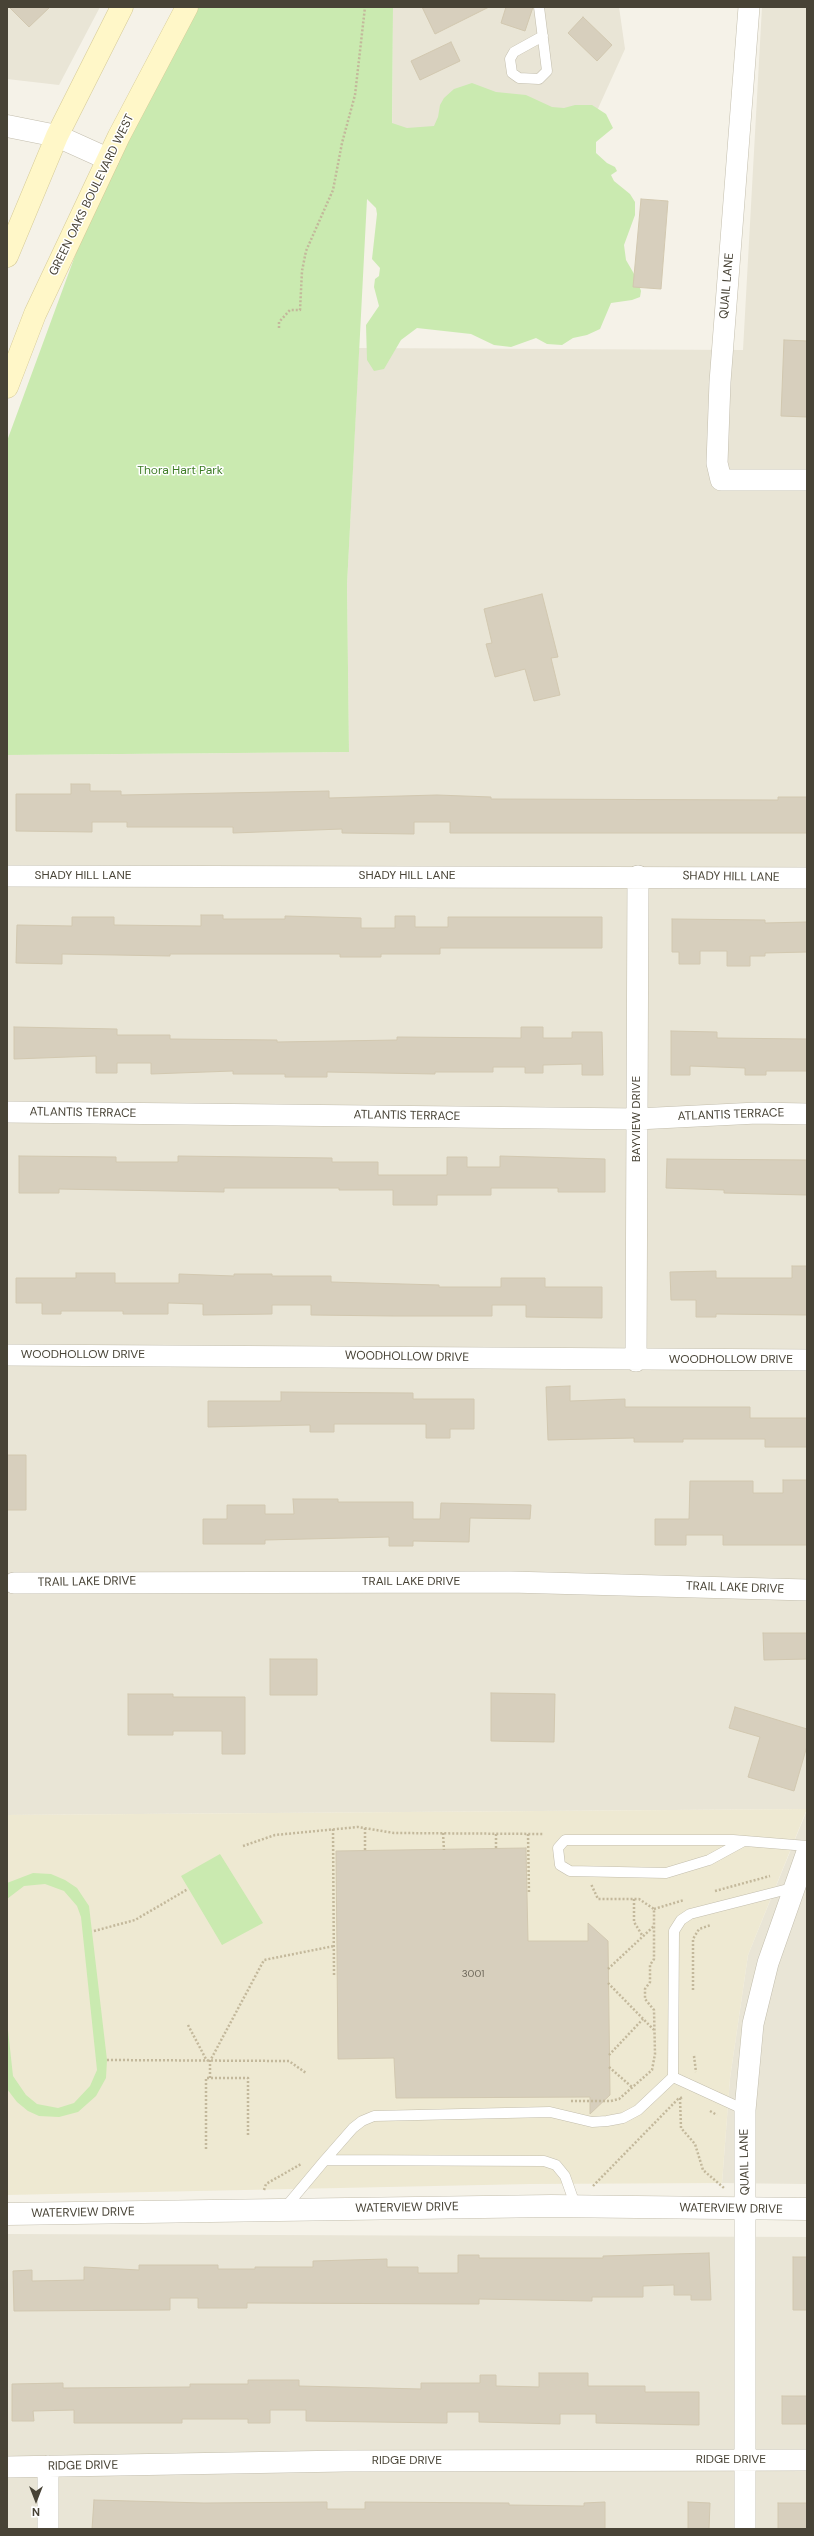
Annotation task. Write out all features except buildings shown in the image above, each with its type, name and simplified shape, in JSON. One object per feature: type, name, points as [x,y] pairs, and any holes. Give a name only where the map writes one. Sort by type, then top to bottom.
[{"type":"main road","points":[[7,256],[57,136],[122,7]]},
{"type":"main road","name":"GREEN OAKS BOULEVARD WEST","points":[[7,387],[35,314],[108,159],[187,7]]},
{"type":"street","name":"QUAIL LANE","points":[[749,7],[720,382],[717,463],[722,480],[807,480]]},
{"type":"street","points":[[7,126],[57,136],[108,159]]},
{"type":"street","name":"SHADY HILL LANE","points":[[7,876],[638,876],[807,878]]},
{"type":"street","name":"BAYVIEW DRIVE","points":[[636,1361],[638,876]]},
{"type":"street","name":"ATLANTIS TERRACE","points":[[7,1112],[637,1119],[757,1113],[807,1114]]},
{"type":"street","name":"WOODHOLLOW DRIVE","points":[[7,1355],[367,1356],[636,1361],[807,1360]]},
{"type":"street","name":"TRAIL LAKE DRIVE","points":[[14,1583],[510,1582],[807,1590]]},
{"type":"street","name":"QUAIL LANE","points":[[745,2529],[745,2110],[753,2024],[768,1963],[792,1888],[807,1852]]},
{"type":"street","name":"WATERVIEW DRIVE","points":[[7,2214],[283,2210],[582,2199],[746,2209],[807,2210]]},
{"type":"street","name":"RIDGE DRIVE","points":[[7,2467],[345,2461],[807,2460]]},
{"type":"street","points":[[48,2466],[48,2529]]},
{"type":"lane","points":[[539,7],[543,36],[547,71],[539,79],[519,78],[512,73],[510,59],[514,52],[543,36]]},
{"type":"lane","points":[[742,1842],[709,1860],[666,1873],[570,1871],[560,1865],[558,1848],[565,1840],[734,1840],[742,1842],[807,1846]]},
{"type":"lane","points":[[283,2210],[353,2128],[362,2121],[374,2116],[550,2112],[592,2122],[623,2118],[638,2110],[673,2077],[674,1931],[682,1920],[690,1914],[792,1888]]},
{"type":"lane","points":[[673,2077],[745,2110]]},
{"type":"lane","points":[[325,2160],[544,2161],[556,2165],[582,2199]]},
{"type":"path","points":[[278,328],[278,322],[290,310],[300,310],[302,271],[306,251],[333,190],[342,143],[355,96],[365,7]]},
{"type":"path","points":[[365,1828],[365,1850]]},
{"type":"path","points":[[243,1846],[275,1835],[333,1829],[365,1828],[394,1833],[544,1834]]},
{"type":"path","points":[[333,1829],[334,1975]]},
{"type":"path","points":[[443,1833],[444,1850]]},
{"type":"path","points":[[496,1834],[496,1849]]},
{"type":"path","points":[[528,1834],[529,1894]]},
{"type":"path","points":[[584,1884],[591,1884],[598,1899],[639,1899],[654,1909],[654,1959],[650,1965],[650,1982],[645,1989],[645,1999],[654,2010],[655,2054],[652,2070],[633,2088],[609,2067]]},
{"type":"path","points":[[94,1931],[135,1920],[188,1889]]},
{"type":"path","points":[[634,1899],[634,1922],[642,1935]]},
{"type":"path","points":[[693,1990],[693,1939],[699,1929],[716,1923]]},
{"type":"path","points":[[608,1969],[642,1935],[654,1926]]},
{"type":"path","points":[[208,2061],[264,1960],[334,1946]]},
{"type":"path","points":[[608,1983],[654,2030]]},
{"type":"path","points":[[609,2055],[643,2019]]},
{"type":"path","points":[[188,2025],[208,2061],[210,2078]]},
{"type":"path","points":[[107,2060],[290,2061],[306,2073]]},
{"type":"path","points":[[206,2149],[206,2078],[248,2078],[248,2135]]},
{"type":"path","points":[[680,2097],[688,2098]]},
{"type":"path","points":[[680,2097],[681,2128],[696,2144],[703,2170],[727,2191]]},
{"type":"path","points":[[582,2199],[680,2097]]},
{"type":"path","points":[[705,2108],[717,2115]]},
{"type":"shaded area","points":[[7,7],[100,7],[59,85],[7,79]]},
{"type":"shaded area","points":[[393,7],[619,7],[625,49],[591,124],[392,136]]},
{"type":"shaded area","points":[[762,7],[807,7],[807,1809],[7,1815],[7,755],[349,752],[347,585],[359,348],[743,350]]},
{"type":"shaded area","points":[[807,1809],[748,1955],[730,2078],[722,2183],[530,2184],[7,2195],[7,1815]]},
{"type":"shaded area","points":[[807,1810],[807,2184],[719,2183],[722,2183],[730,2078],[748,1955]]},
{"type":"shaded area","points":[[7,2234],[807,2237],[807,2529],[7,2529]]},
{"type":"green space","name":"Thora Hart Park","points":[[185,7],[393,7],[392,123],[407,128],[434,126],[438,117],[440,105],[444,98],[454,89],[472,83],[496,92],[526,95],[552,107],[564,108],[575,105],[592,105],[606,114],[613,128],[596,142],[596,153],[607,163],[615,167],[617,171],[611,175],[614,181],[630,194],[635,202],[635,215],[624,245],[626,260],[637,279],[641,291],[640,297],[632,300],[611,303],[600,329],[587,335],[573,338],[562,345],[547,344],[536,338],[511,347],[494,345],[471,334],[417,328],[401,340],[384,369],[374,371],[367,360],[366,325],[379,306],[374,287],[375,279],[379,276],[380,268],[372,259],[377,214],[376,208],[367,199],[347,585],[349,752],[7,755],[7,441],[119,136]]},
{"type":"green space","points":[[220,1854],[263,1923],[222,1945],[181,1876]]},
{"type":"green space","points":[[33,1873],[51,1874],[65,1880],[77,1888],[89,1906],[107,2060],[106,2078],[96,2096],[78,2112],[59,2117],[39,2116],[28,2111],[17,2102],[7,2089],[7,2021],[13,2076],[26,2095],[37,2104],[58,2108],[74,2103],[90,2086],[97,2070],[81,1917],[77,1906],[64,1891],[45,1884],[24,1886],[7,1899],[7,1883]]}]
